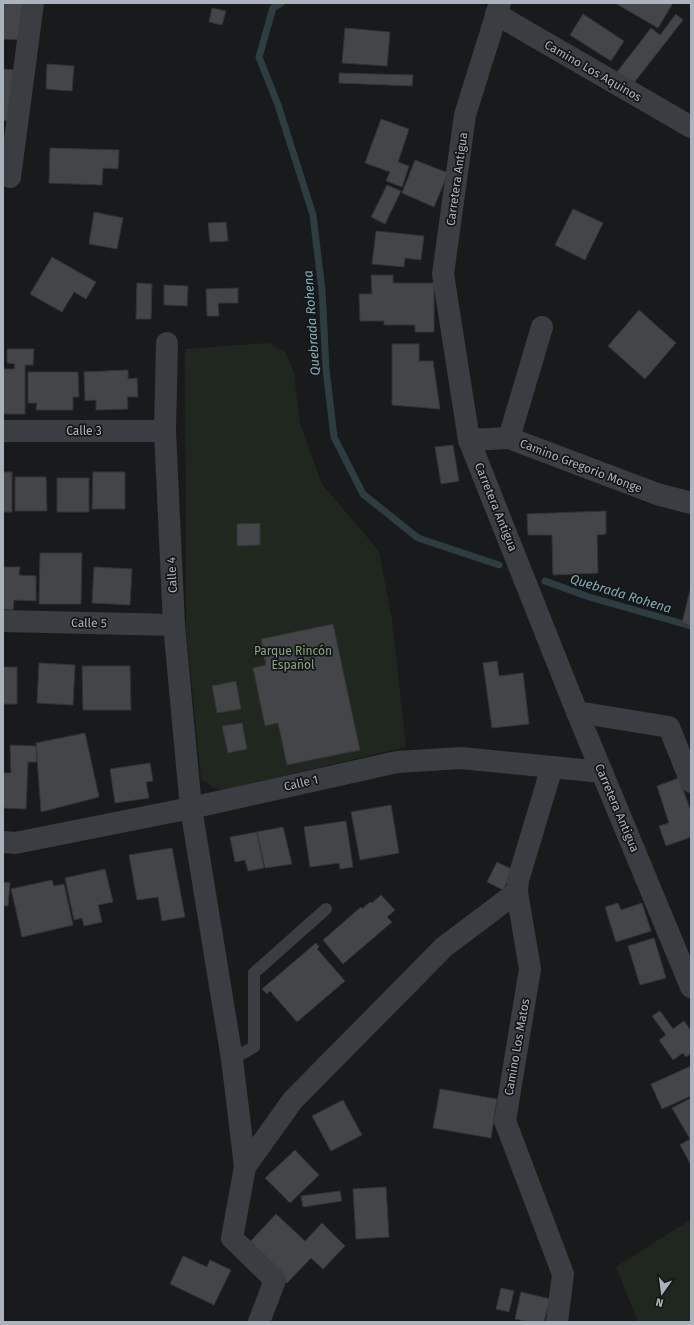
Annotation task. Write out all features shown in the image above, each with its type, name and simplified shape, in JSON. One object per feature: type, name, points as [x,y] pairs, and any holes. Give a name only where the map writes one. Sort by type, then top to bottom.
[{"type":"street","points":[[3,171],[10,178],[33,3]]},
{"type":"street","name":"Camino Los Aquinos","points":[[498,9],[691,127]]},
{"type":"street","name":"Carretera Antigua","points":[[498,9],[465,115],[443,274],[469,440],[577,712],[691,986]]},
{"type":"street","points":[[508,438],[542,327]]},
{"type":"street","name":"Calle 4","points":[[167,343],[165,431],[174,625],[191,808],[232,1059],[245,1167]]},
{"type":"street","name":"Calle 3","points":[[3,431],[165,431]]},
{"type":"street","name":"Camino Gregorio Monge","points":[[469,440],[508,438],[657,494],[691,503]]},
{"type":"street","name":"Calle 5","points":[[3,621],[174,625]]},
{"type":"street","points":[[577,712],[668,727],[691,782]]},
{"type":"street","name":"Calle 1","points":[[3,842],[15,843],[191,808],[397,762],[461,758],[602,772]]},
{"type":"street","name":"Camino Los Matos","points":[[552,767],[518,880],[517,892],[530,969],[505,1121],[563,1274],[557,1322]]},
{"type":"street","points":[[259,1322],[275,1280],[232,1238],[245,1167],[292,1100],[444,947],[517,892]]},
{"type":"lane","points":[[232,1059],[254,1046],[254,973],[326,909]]},
{"type":"green space","name":"Parque Rincón Español","points":[[268,343],[285,352],[294,372],[300,424],[322,484],[379,551],[392,620],[406,747],[223,790],[214,788],[201,779],[186,629],[185,349]]},
{"type":"green space","points":[[688,1221],[691,1225],[691,1322],[638,1322],[616,1267]]},
{"type":"building","points":[[3,3],[25,3],[23,40],[3,39]]},
{"type":"building","points":[[615,3],[673,3],[658,28]]},
{"type":"building","points":[[212,8],[226,11],[222,25],[209,22]]},
{"type":"building","points":[[583,14],[624,41],[611,61],[570,35]]},
{"type":"building","points":[[676,14],[683,20],[633,84],[617,72],[651,28],[660,35]]},
{"type":"building","points":[[345,28],[390,32],[387,66],[342,63]]},
{"type":"building","points":[[47,64],[74,66],[72,91],[46,89]]},
{"type":"building","points":[[3,69],[15,70],[9,121],[3,120]]},
{"type":"building","points":[[339,73],[413,75],[412,86],[339,83]]},
{"type":"building","points":[[381,119],[409,129],[398,162],[409,166],[402,187],[386,181],[390,172],[365,163]]},
{"type":"building","points":[[50,148],[119,150],[118,169],[103,168],[102,185],[49,183]]},
{"type":"building","points":[[415,160],[448,173],[434,207],[402,193]]},
{"type":"building","points":[[387,185],[401,191],[385,224],[371,217]]},
{"type":"building","points":[[573,209],[603,223],[585,260],[555,245]]},
{"type":"building","points":[[94,212],[123,218],[117,249],[89,244]]},
{"type":"building","points":[[226,222],[228,241],[210,242],[208,223]]},
{"type":"building","points":[[376,231],[424,236],[421,260],[405,258],[404,267],[372,264]]},
{"type":"building","points":[[52,257],[96,282],[86,299],[74,292],[62,312],[30,294]]},
{"type":"building","points":[[371,275],[393,275],[393,283],[434,283],[434,332],[415,332],[415,325],[384,325],[384,321],[360,321],[359,294],[372,294]]},
{"type":"building","points":[[137,283],[152,284],[151,319],[136,319]]},
{"type":"building","points":[[164,285],[188,286],[187,306],[164,305]]},
{"type":"building","points":[[238,288],[238,303],[218,303],[219,316],[207,316],[206,289]]},
{"type":"building","points":[[639,310],[676,343],[645,379],[608,346]]},
{"type":"building","points":[[392,344],[419,344],[419,361],[433,361],[440,409],[392,405]]},
{"type":"building","points":[[7,349],[34,349],[33,365],[25,365],[25,414],[3,414],[3,369],[14,369],[15,364],[7,363]]},
{"type":"building","points":[[128,370],[128,379],[137,378],[138,397],[127,397],[128,409],[96,410],[96,400],[85,401],[84,372]]},
{"type":"building","points":[[28,372],[78,372],[79,397],[73,397],[73,410],[36,410],[37,403],[28,403]]},
{"type":"building","points":[[453,445],[459,481],[441,484],[435,447]]},
{"type":"building","points":[[3,472],[12,472],[12,512],[3,512]]},
{"type":"building","points":[[93,472],[125,472],[125,509],[92,509]]},
{"type":"building","points":[[15,477],[46,477],[47,511],[15,511]]},
{"type":"building","points":[[57,478],[89,478],[89,512],[57,512]]},
{"type":"building","points":[[606,511],[606,534],[597,535],[598,573],[553,575],[552,535],[528,535],[527,514]]},
{"type":"building","points":[[260,523],[260,545],[237,546],[237,524]]},
{"type":"building","points":[[40,553],[82,553],[81,604],[39,604]]},
{"type":"building","points":[[3,567],[20,567],[19,575],[36,576],[36,601],[14,600],[13,610],[3,609]]},
{"type":"building","points":[[94,567],[132,569],[130,605],[92,603]]},
{"type":"building","points":[[691,586],[691,626],[682,623]]},
{"type":"building","points":[[333,624],[360,750],[287,765],[278,723],[265,726],[253,668],[266,665],[261,639]]},
{"type":"building","points":[[497,661],[499,676],[523,673],[529,724],[492,728],[483,663]]},
{"type":"building","points":[[39,663],[75,665],[73,705],[37,703]]},
{"type":"building","points":[[82,666],[130,666],[131,710],[83,710]]},
{"type":"building","points":[[3,667],[17,667],[17,704],[3,704]]},
{"type":"building","points":[[236,681],[241,709],[217,713],[212,686]]},
{"type":"building","points":[[242,723],[247,749],[228,753],[222,726]]},
{"type":"building","points":[[85,733],[99,797],[41,812],[36,743]]},
{"type":"building","points":[[10,745],[36,746],[37,762],[28,762],[26,809],[3,808],[3,773],[11,773]]},
{"type":"building","points":[[150,763],[153,781],[146,782],[149,798],[115,803],[110,769]]},
{"type":"building","points":[[679,778],[691,812],[691,837],[666,846],[659,826],[669,823],[657,786]]},
{"type":"building","points":[[391,805],[399,853],[360,860],[351,812]]},
{"type":"building","points":[[346,821],[353,867],[340,869],[339,863],[310,867],[304,827]]},
{"type":"building","points":[[283,827],[292,864],[265,868],[257,832]]},
{"type":"building","points":[[257,832],[264,868],[248,871],[245,860],[235,862],[230,837]]},
{"type":"building","points":[[172,848],[185,917],[162,921],[158,897],[137,900],[129,855]]},
{"type":"building","points":[[497,862],[513,870],[503,890],[487,882]]},
{"type":"building","points":[[105,869],[113,902],[98,905],[102,922],[84,926],[82,918],[74,920],[65,878]]},
{"type":"building","points":[[52,880],[54,886],[64,884],[73,925],[22,937],[11,889]]},
{"type":"building","points":[[3,882],[10,883],[8,906],[3,905]]},
{"type":"building","points":[[381,895],[395,910],[387,917],[392,922],[343,964],[323,940],[361,907],[362,909]]},
{"type":"building","points":[[618,903],[621,910],[642,903],[651,931],[616,942],[605,907]]},
{"type":"building","points":[[654,938],[666,978],[640,985],[628,946]]},
{"type":"building","points":[[316,943],[319,947],[317,949],[345,981],[297,1022],[270,991],[267,994],[262,989]]},
{"type":"building","points":[[660,1011],[673,1029],[684,1021],[691,1031],[691,1053],[686,1057],[683,1053],[673,1060],[659,1040],[666,1035],[652,1016]]},
{"type":"building","points":[[691,1066],[691,1096],[662,1109],[651,1084]]},
{"type":"building","points":[[440,1089],[497,1099],[491,1138],[433,1128]]},
{"type":"building","points":[[691,1098],[691,1165],[680,1145],[690,1139],[672,1108]]},
{"type":"building","points":[[343,1100],[362,1135],[331,1151],[312,1116]]},
{"type":"building","points":[[295,1150],[319,1175],[290,1203],[265,1178]]},
{"type":"building","points":[[386,1187],[389,1237],[356,1239],[353,1189]]},
{"type":"building","points":[[340,1191],[342,1201],[303,1207],[301,1196]]},
{"type":"building","points":[[276,1214],[305,1241],[322,1223],[345,1246],[323,1269],[311,1258],[287,1283],[247,1245]]},
{"type":"building","points":[[183,1256],[207,1267],[210,1260],[231,1270],[214,1305],[170,1284]]},
{"type":"building","points":[[501,1288],[514,1291],[509,1312],[496,1309]]},
{"type":"building","points":[[521,1292],[550,1299],[544,1322],[530,1322],[515,1319]]},
{"type":"waterway","name":"Quebrada Rohena","points":[[281,3],[273,8],[259,57],[278,105],[313,215],[322,290],[326,369],[334,437],[363,494],[418,538],[499,565]]},
{"type":"waterway","name":"Quebrada Rohena","points":[[545,581],[589,597],[691,626]]}]
